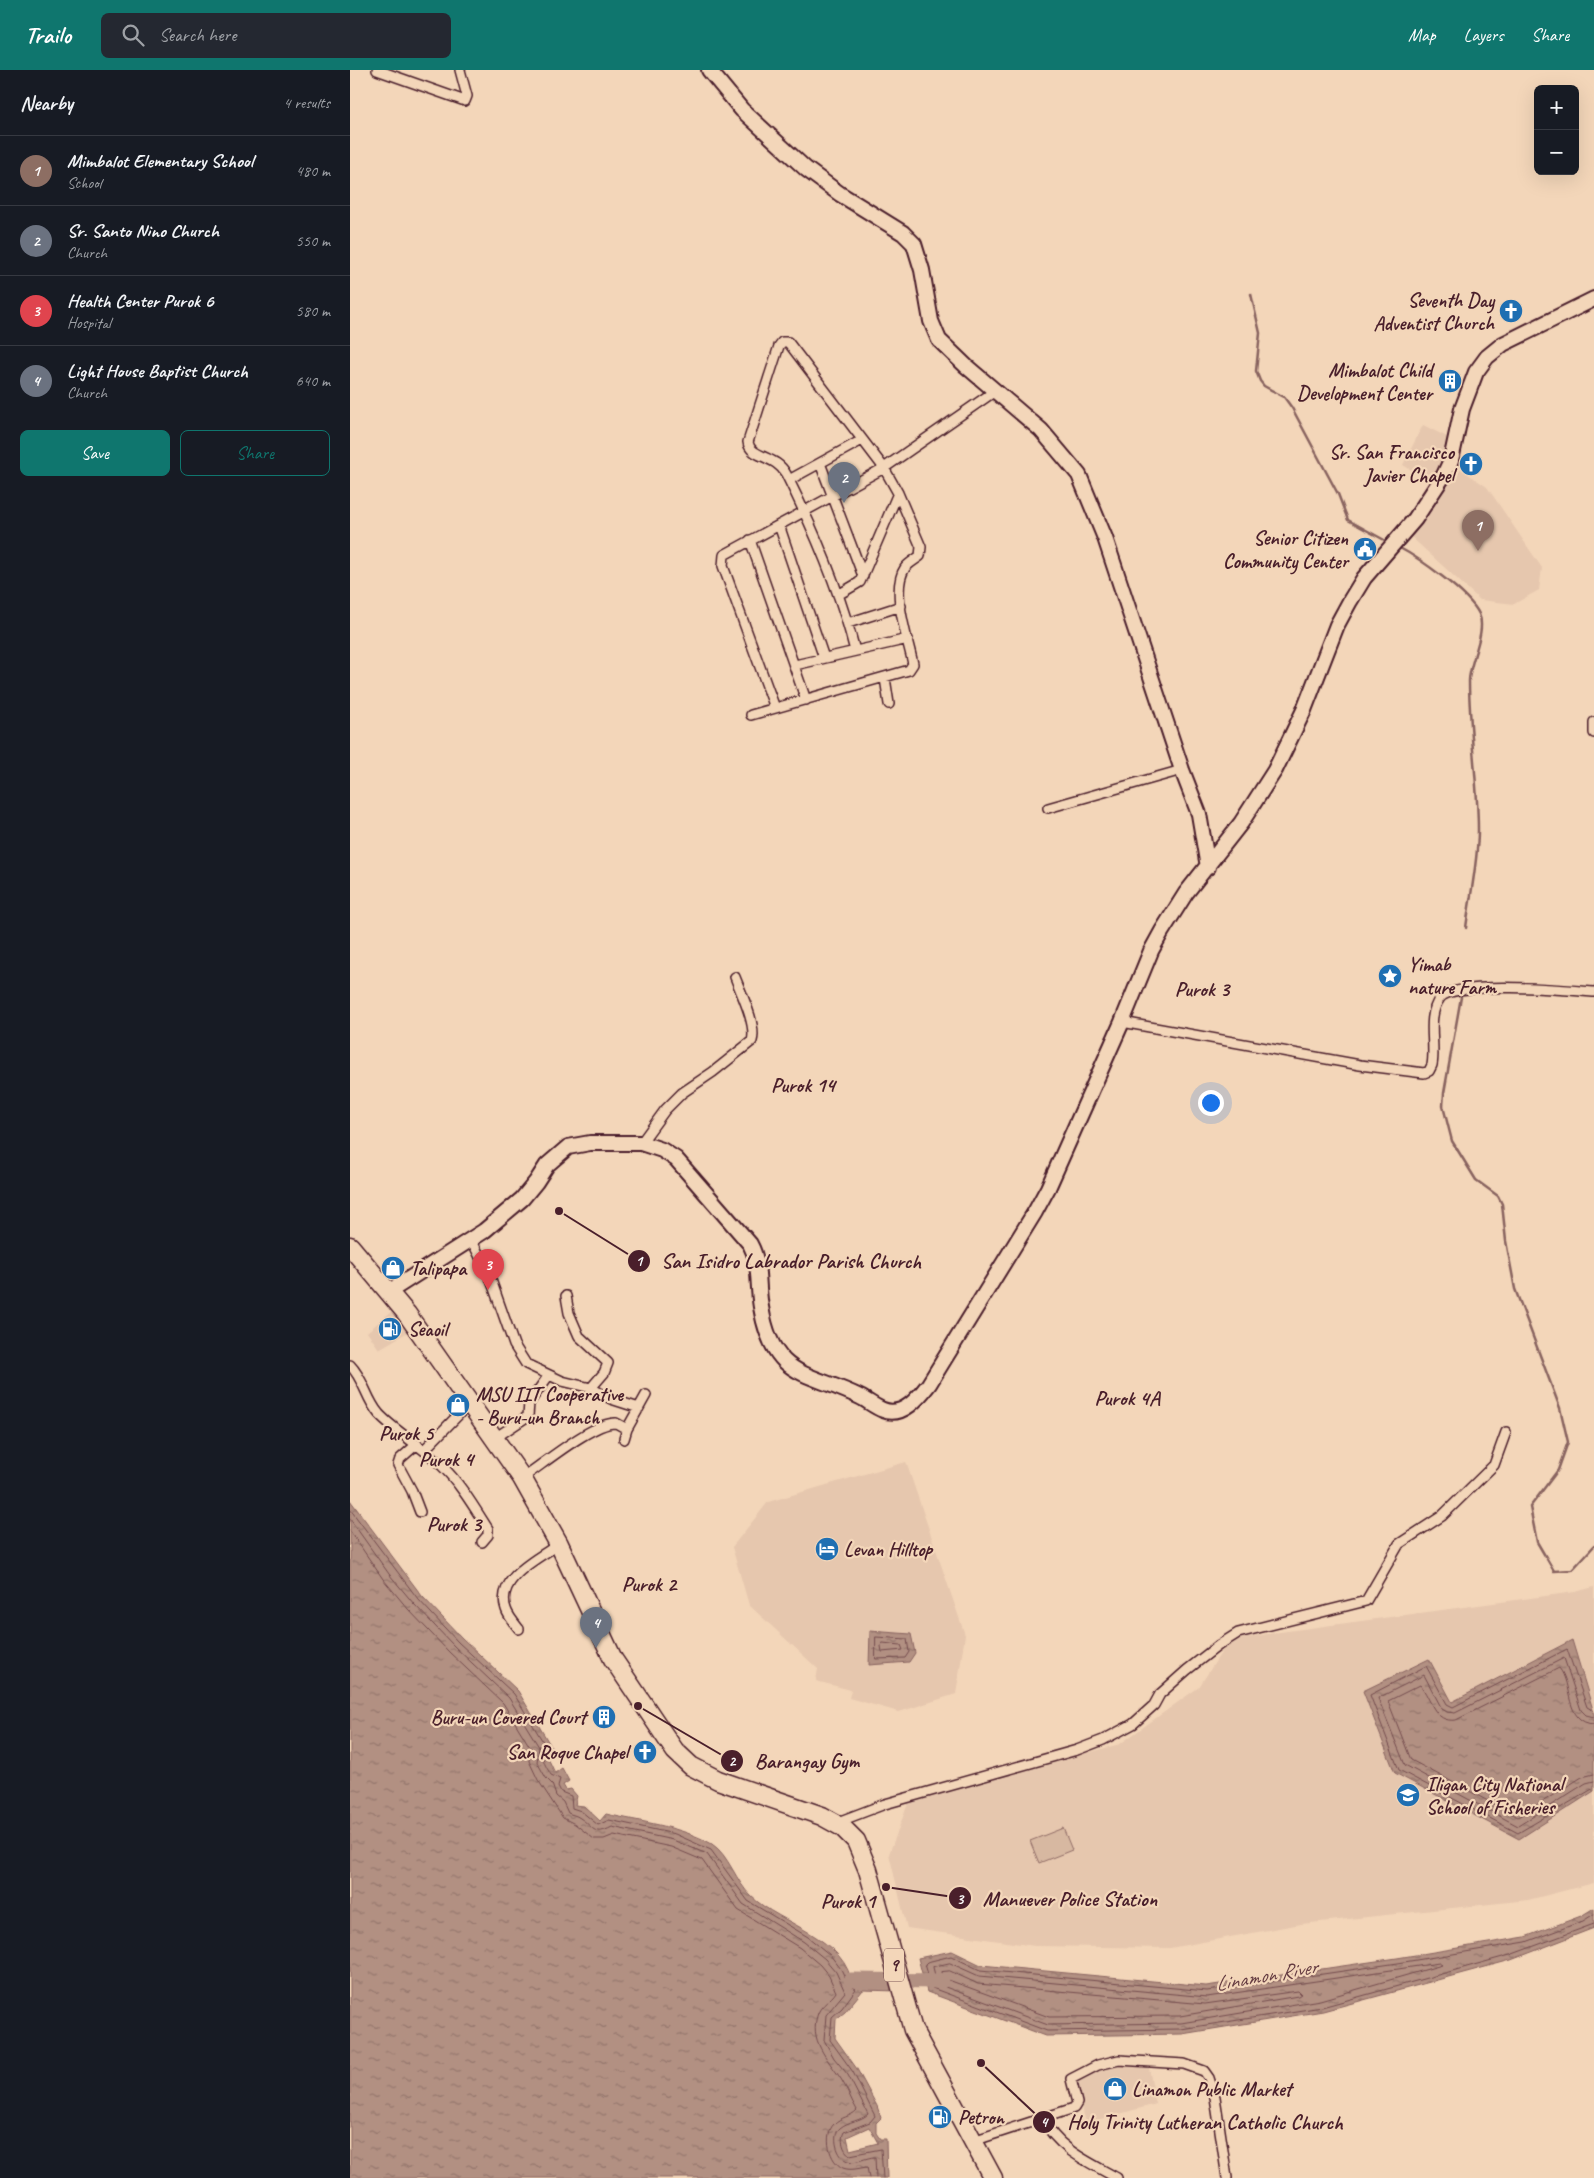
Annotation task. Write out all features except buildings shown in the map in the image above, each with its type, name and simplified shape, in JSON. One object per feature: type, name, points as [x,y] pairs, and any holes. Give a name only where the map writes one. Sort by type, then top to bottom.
[{"type":"highway","name":"9","points":[[350,1246],[390,1291],[471,1402],[522,1478],[559,1544],[613,1659],[676,1751],[691,1766],[718,1780],[822,1816],[849,1833],[862,1852],[909,2019],[993,2178]]},
{"type":"street","points":[[384,71],[465,100],[467,96],[460,70]]},
{"type":"street","points":[[709,70],[742,110],[806,169],[840,194],[903,233],[914,244],[922,270],[931,321],[939,340],[1041,430],[1079,475],[1105,538],[1182,770],[1199,814],[1208,867]]},
{"type":"street","points":[[390,1291],[471,1239],[522,1199],[536,1182],[547,1164],[568,1147],[590,1143],[642,1143],[662,1150],[676,1160],[750,1244],[757,1261],[761,1307],[773,1343],[783,1361],[801,1374],[853,1394],[883,1410],[902,1410],[918,1398],[929,1384],[1035,1212],[1122,1022],[1151,951],[1162,931],[1186,893],[1251,809],[1274,770],[1304,710],[1337,625],[1364,578],[1386,550],[1415,519],[1444,476],[1465,401],[1481,364],[1503,344],[1594,299]]},
{"type":"street","points":[[751,715],[885,678],[912,668],[901,606],[900,580],[904,570],[922,552],[898,493],[884,468],[794,349],[788,342],[782,342],[778,346],[748,442],[750,450],[781,466],[789,480],[804,511],[838,595],[855,651]]},
{"type":"street","points":[[775,708],[723,566],[724,555],[884,468],[995,391]]},
{"type":"street","points":[[789,480],[862,440]]},
{"type":"street","points":[[820,462],[863,576]]},
{"type":"street","points":[[838,595],[858,584],[863,576],[898,493]]},
{"type":"street","points":[[779,525],[824,658]]},
{"type":"street","points":[[750,540],[806,700]]},
{"type":"street","points":[[848,623],[901,606]]},
{"type":"street","points":[[795,665],[908,640]]},
{"type":"street","points":[[885,678],[890,704]]},
{"type":"street","points":[[1594,722],[1594,733]]},
{"type":"street","points":[[1048,808],[1182,770]]},
{"type":"street","points":[[642,1143],[665,1110],[682,1093],[713,1072],[752,1041],[753,1035],[749,1013],[734,977]]},
{"type":"street","points":[[1122,1022],[1360,1065],[1424,1073],[1429,1071],[1432,1065],[1434,1011],[1444,994],[1482,988],[1555,988],[1594,992]]},
{"type":"street","points":[[471,1239],[490,1277],[519,1355],[526,1364],[562,1381],[591,1388],[611,1399],[638,1408]]},
{"type":"street","points":[[566,1296],[569,1313],[579,1336],[608,1363],[604,1373],[591,1388]]},
{"type":"street","points":[[350,1365],[361,1379],[374,1408],[389,1423],[448,1472],[489,1532],[482,1542]]},
{"type":"street","points":[[495,1438],[528,1416],[529,1403],[549,1375]]},
{"type":"street","points":[[624,1439],[627,1429],[646,1396]]},
{"type":"street","points":[[420,1512],[412,1490],[398,1464],[400,1459],[420,1447],[471,1402]]},
{"type":"street","points":[[522,1478],[577,1439],[598,1428],[612,1423],[627,1429]]},
{"type":"street","points":[[835,1823],[885,1804],[1077,1750],[1103,1740],[1134,1724],[1154,1705],[1160,1694],[1187,1670],[1219,1644],[1238,1633],[1366,1601],[1399,1544],[1442,1516],[1494,1465],[1506,1432]]},
{"type":"street","points":[[519,1629],[506,1609],[505,1590],[518,1574],[559,1544]]},
{"type":"street","points":[[973,2141],[1074,2108],[1076,2103],[1071,2079],[1098,2065],[1130,2060],[1196,2066],[1204,2071],[1209,2078],[1215,2097],[1227,2178]]},
{"type":"street","points":[[1042,2118],[1053,2137],[1067,2149],[1117,2178]]},
{"type":"shaded area","points":[[1423,425],[1453,440],[1444,461],[1430,481],[1403,465]]},
{"type":"shaded area","points":[[1453,464],[1487,487],[1542,568],[1539,590],[1514,604],[1480,600],[1408,534],[1437,500]]},
{"type":"shaded area","points":[[392,1311],[408,1332],[379,1349],[367,1332]]},
{"type":"shaded area","points":[[906,1462],[965,1635],[956,1694],[899,1712],[849,1698],[851,1690],[816,1681],[818,1669],[749,1605],[732,1547],[768,1502]]},
{"type":"shaded area","name":"Iligan City National School of Fisheries","points":[[1594,1587],[1594,1883],[1528,1900],[1301,1924],[1170,1948],[1035,1946],[907,1928],[889,1854],[909,1801],[1120,1744],[1199,1687],[1230,1639],[1575,1592]]},
{"type":"shaded area","points":[[1063,1828],[1072,1850],[1039,1863],[1030,1841]]},
{"type":"shaded area","name":"Linamon Public Market","points":[[1118,2061],[1148,2063],[1156,2104],[1086,2123],[1075,2079]]},
{"type":"water","points":[[350,1500],[422,1596],[462,1638],[518,1691],[552,1748],[547,1756],[555,1773],[562,1768],[569,1781],[563,1785],[566,1790],[571,1789],[577,1796],[575,1805],[584,1806],[600,1821],[606,1814],[646,1822],[687,1833],[712,1844],[723,1855],[751,1896],[763,1906],[826,1944],[839,1956],[848,1970],[852,1987],[855,1975],[892,1975],[897,1991],[863,1990],[845,2012],[836,2019],[835,2038],[857,2069],[877,2106],[881,2118],[876,2123],[876,2133],[880,2139],[886,2139],[887,2178],[350,2178]],"holes":[[[869,2127],[878,2143],[850,2150],[847,2137]]]},
{"type":"water","points":[[870,1631],[911,1634],[915,1653],[909,1662],[869,1665]]},
{"type":"water","points":[[1572,1640],[1594,1713],[1594,1791],[1519,1839],[1395,1773],[1363,1691],[1429,1659],[1452,1702]]},
{"type":"water","points":[[1594,1908],[1594,1928],[1511,1960],[1323,2011],[1182,2034],[1046,2036],[927,1992],[918,1958],[952,1951],[981,1965],[1206,1986],[1525,1937],[1581,1916]]},
{"type":"waterway","points":[[1251,294],[1260,333],[1256,371],[1260,381],[1264,386],[1284,397],[1292,408],[1338,494],[1348,520],[1388,542]]},
{"type":"waterway","points":[[1398,547],[1430,567],[1455,586],[1474,606],[1481,621],[1481,629],[1469,681],[1470,718],[1477,793],[1478,842],[1466,928]]},
{"type":"waterway","points":[[1461,997],[1443,1106],[1452,1141],[1476,1180],[1498,1196],[1502,1204],[1506,1241],[1515,1289],[1560,1408],[1568,1442],[1558,1470],[1530,1507],[1537,1542],[1554,1571],[1572,1570],[1594,1546]]},
{"type":"waterway","name":"Linamon River","points":[[851,1980],[942,1981]]},
{"type":"place","name":"Seventh Day Adventist Church","points":[[1511,311]]},
{"type":"place","name":"Mimbalot Child Development Center","points":[[1450,381]]},
{"type":"place","name":"Sr. San Francisco Javier Chapel","points":[[1471,464]]},
{"type":"place","name":"Sr. Santo Nino Church","points":[[844,503]]},
{"type":"place","name":"Senior Citizen Community Center","points":[[1365,549]]},
{"type":"place","name":"Mimbalot Elementary School","points":[[1478,551]]},
{"type":"place","name":"Yimab nature Farm","points":[[1390,976]]},
{"type":"place","name":"San Isidro Labrador Parish Church","points":[[559,1211]]},
{"type":"place","name":"Talipapa","points":[[393,1268]]},
{"type":"place","name":"Health Center Purok 6","points":[[488,1290]]},
{"type":"place","name":"Seaoil","points":[[390,1329]]},
{"type":"place","name":"MSU IIT Cooperative - Buru-un Branch","points":[[458,1405]]},
{"type":"place","name":"Levan Hilltop","points":[[827,1549]]},
{"type":"place","name":"Light House Baptist Church","points":[[596,1648]]},
{"type":"place","name":"Barangay Gym","points":[[638,1706]]},
{"type":"place","name":"Buru-un Covered Court","points":[[604,1717]]},
{"type":"place","name":"San Roque Chapel","points":[[645,1752]]},
{"type":"place","name":"Iligan City National School of Fisheries","points":[[1408,1795]]},
{"type":"place","name":"Manuever Police Station","points":[[886,1887]]},
{"type":"place","name":"Holy Trinity Lutheran Catholic Church","points":[[981,2063]]},
{"type":"place","name":"Linamon Public Market","points":[[1115,2089]]},
{"type":"place","name":"Petron","points":[[940,2117]]},
{"type":"district","name":"Purok 3","points":[[1202,989]]},
{"type":"district","name":"Purok 14","points":[[803,1085]]},
{"type":"district","name":"Purok 4A","points":[[1127,1398]]},
{"type":"district","name":"Purok 5","points":[[406,1433]]},
{"type":"district","name":"Purok 4","points":[[446,1459]]},
{"type":"district","name":"Purok 3","points":[[454,1524]]},
{"type":"district","name":"Purok 2","points":[[649,1584]]},
{"type":"district","name":"Purok 1","points":[[848,1901]]}]
